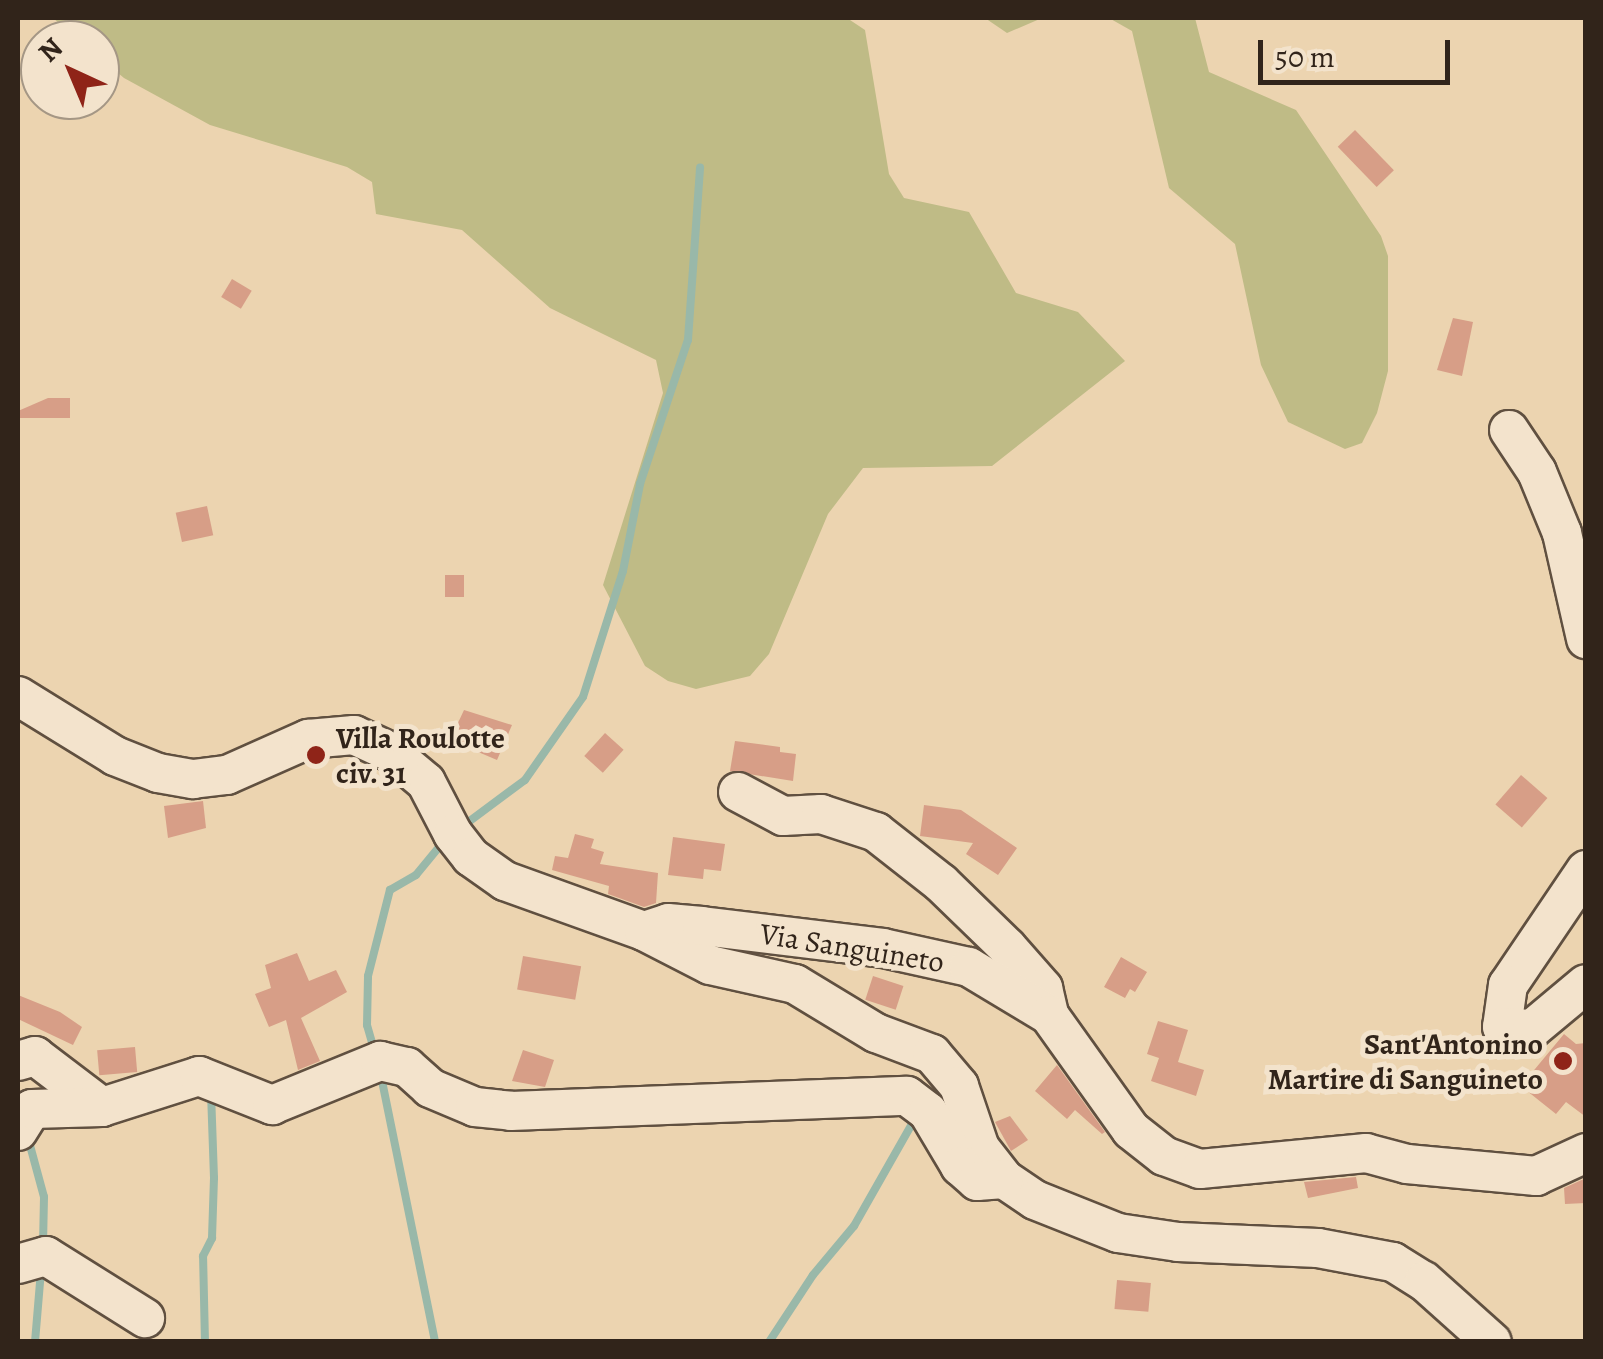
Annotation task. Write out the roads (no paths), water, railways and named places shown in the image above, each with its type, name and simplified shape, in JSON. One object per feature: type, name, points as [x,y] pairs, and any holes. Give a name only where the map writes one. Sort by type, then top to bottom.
[{"type":"street","points":[[1509,430],[1538,472],[1562,532],[1586,638]]},
{"type":"street","points":[[18,696],[115,756],[158,773],[193,779],[227,775],[308,739],[354,735],[389,751],[426,782],[453,834],[471,856],[504,881],[644,931],[710,965],[795,984],[865,1027],[932,1054],[959,1086],[980,1148],[1004,1180],[1067,1216],[1118,1233],[1178,1242],[1318,1248],[1393,1262],[1424,1282],[1492,1342]]},
{"type":"street","name":"Via Sanguineto","points":[[738,792],[783,816],[820,814],[876,832],[941,883],[1006,947],[1043,988],[1049,1015]]},
{"type":"street","points":[[1586,870],[1508,984],[1502,1027],[1532,1029],[1586,984]]},
{"type":"street","name":"Via Sanguineto","points":[[644,931],[668,924],[883,948],[969,967],[1049,1015],[1132,1130],[1164,1156],[1200,1169],[1366,1153],[1407,1164],[1536,1176],[1586,1153]]},
{"type":"street","points":[[18,1061],[34,1056],[102,1107]]},
{"type":"street","points":[[18,1131],[32,1110],[102,1107],[199,1076],[272,1104],[380,1061],[407,1066],[430,1088],[475,1107],[511,1111],[907,1096],[928,1112],[968,1174],[978,1181],[1004,1180]]},
{"type":"street","points":[[18,1264],[46,1256],[145,1318]]},
{"type":"waterway","points":[[463,826],[525,780],[583,697],[623,571],[640,484],[688,340],[700,167]]},
{"type":"waterway","points":[[375,1053],[367,1025],[368,976],[390,890],[416,875],[444,841]]},
{"type":"waterway","points":[[380,1071],[435,1342]]},
{"type":"waterway","points":[[205,1342],[203,1256],[212,1238],[214,1178],[211,1092]]},
{"type":"waterway","points":[[769,1342],[813,1275],[854,1226],[916,1117]]},
{"type":"waterway","points":[[28,1138],[44,1197],[43,1246]]},
{"type":"waterway","points":[[35,1342],[41,1270]]},
{"type":"place","name":"Villa Roulotte civ. 31","points":[[316,755]]},
{"type":"place","name":"Sant'Antonino Martire di Sanguineto","points":[[1563,1061]]}]
